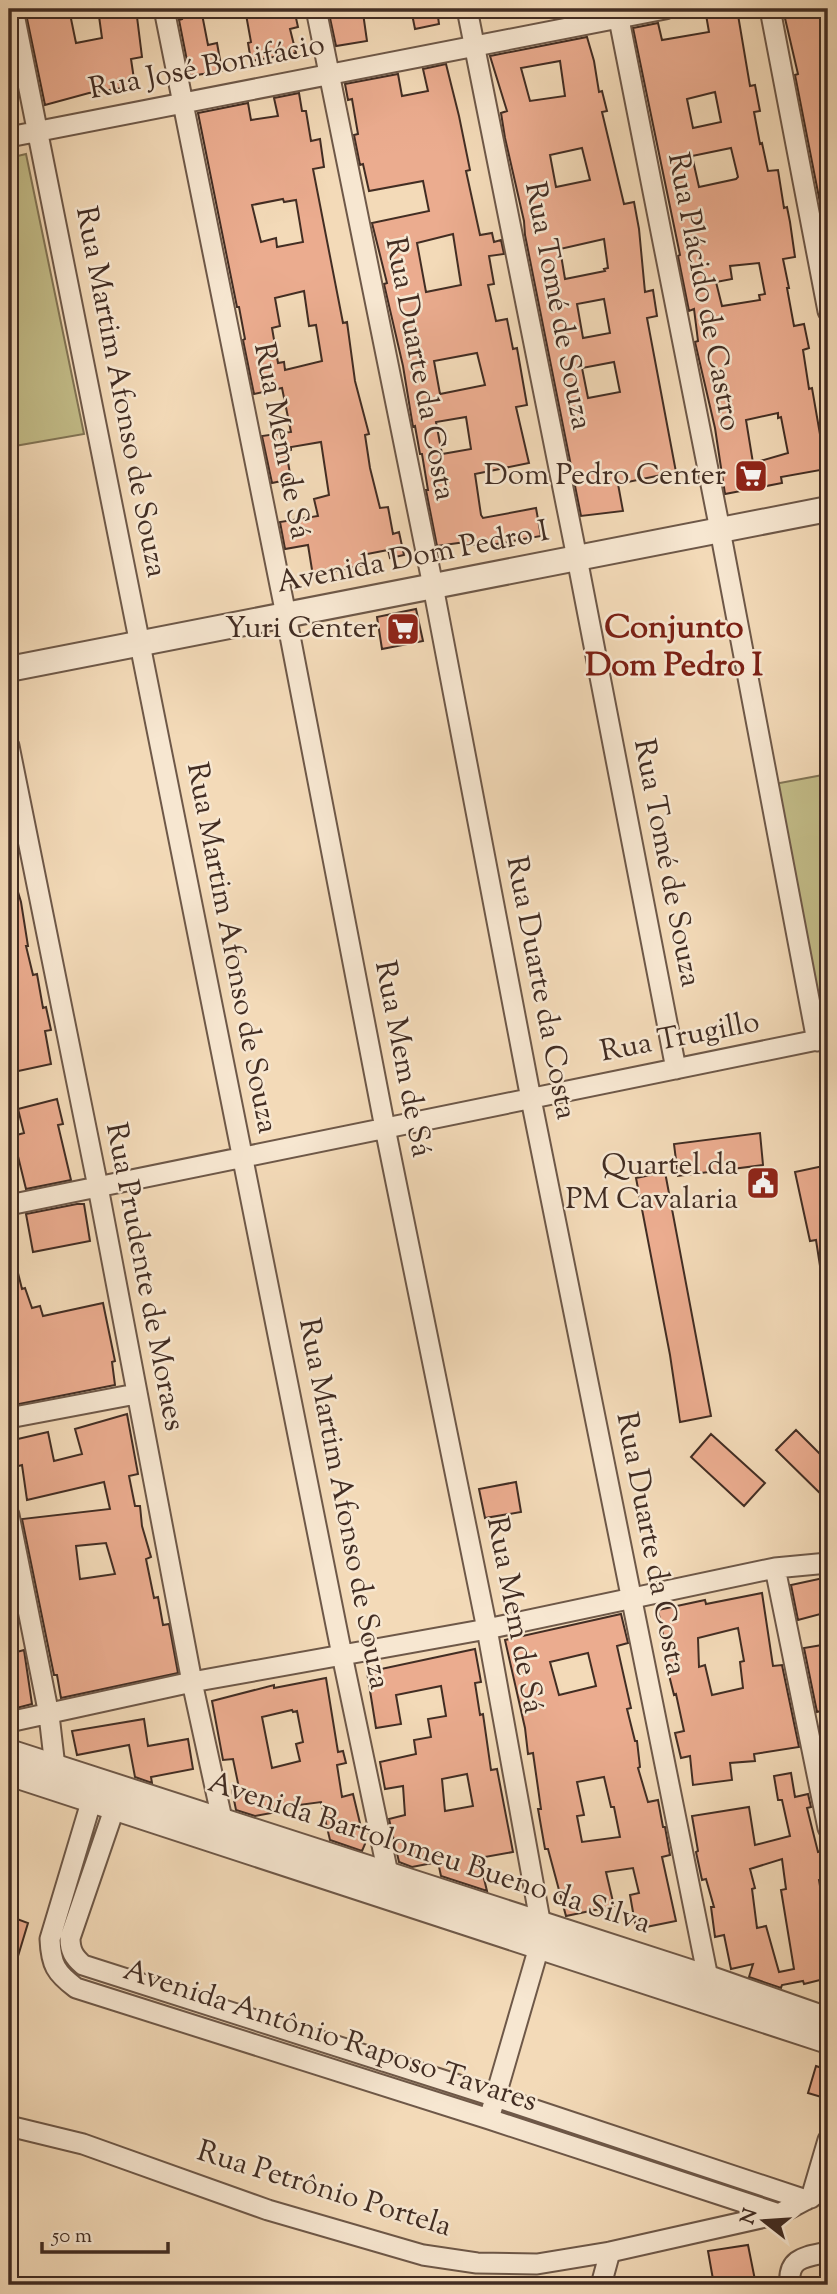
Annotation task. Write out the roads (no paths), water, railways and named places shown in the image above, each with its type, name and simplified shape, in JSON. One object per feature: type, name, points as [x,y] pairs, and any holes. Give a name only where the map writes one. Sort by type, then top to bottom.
[{"type":"street","name":"Rua Martim Afonso de Souza","points":[[13,9],[342,1655],[390,1875],[392,1899]]},
{"type":"street","name":"Rua Mem de Sá","points":[[164,9],[487,1629],[540,1936],[489,2119]]},
{"type":"street","name":"Rua Duarte da Costa","points":[[316,9],[433,586],[630,1598],[708,1978]]},
{"type":"street","name":"Rua Tomé de Souza","points":[[467,9],[676,1069]]},
{"type":"street","name":"Rua José Bonifácio","points":[[9,137],[474,47],[618,13],[665,9]]},
{"type":"street","points":[[770,9],[828,311]]},
{"type":"street","name":"Rua Plácido de Castro","points":[[618,13],[823,1040]]},
{"type":"street","name":"Avenida Dom Pedro I","points":[[9,669],[828,509]]},
{"type":"street","name":"Rua Prudente de Moraes","points":[[9,746],[98,1187],[192,1682],[222,1819]]},
{"type":"street","name":"Rua Trugillo","points":[[9,1205],[823,1040]]},
{"type":"street","points":[[9,1418],[136,1394]]},
{"type":"street","points":[[9,1515],[49,1715],[55,1768]]},
{"type":"street","points":[[9,1722],[192,1682],[487,1629],[775,1568],[828,1563]]},
{"type":"street","points":[[775,1568],[828,1828]]},
{"type":"street","name":"Avenida Bartolomeu Bueno da Silva","points":[[9,1752],[55,1768],[106,1795],[392,1899],[708,1978],[828,2021]]},
{"type":"street","name":"Avenida Bartolomeu Bueno da Silva","points":[[9,1773],[222,1819],[390,1875],[540,1936],[828,2041]]},
{"type":"street","name":"Avenida Antônio Raposo Tavares","points":[[106,1795],[71,1938],[70,1947],[74,1957],[83,1965],[809,2199]]},
{"type":"street","name":"Avenida Antônio Raposo Tavares","points":[[106,1795],[50,1939],[51,1960],[62,1978],[76,1988],[779,2214]]},
{"type":"street","points":[[76,1988],[83,1965]]},
{"type":"street","points":[[212,2031],[219,2009]]},
{"type":"street","name":"Rua Petrônio Portela","points":[[9,2126],[83,2144],[268,2210],[423,2255],[477,2263],[537,2264],[610,2252],[779,2214],[828,2188]]},
{"type":"street","points":[[809,2199],[828,2140]]},
{"type":"street","points":[[601,2285],[610,2252]]},
{"type":"street","points":[[790,2285],[790,2270],[795,2262],[828,2252]]},
{"type":"place","name":"Dom Pedro Center","points":[[751,476]]},
{"type":"place","name":"Yuri Center","points":[[403,629]]},
{"type":"place","name":"Quartel da PM Cavalaria","points":[[763,1183]]},
{"type":"district","name":"Conjunto Dom Pedro I","points":[[674,648]]}]
